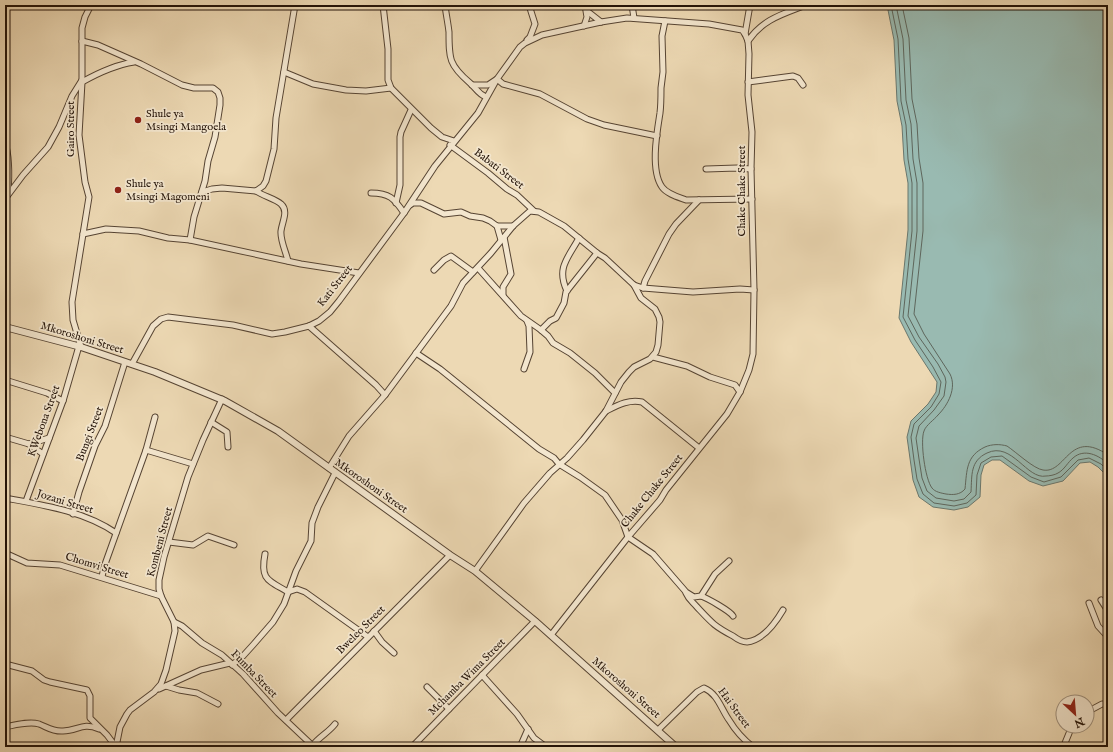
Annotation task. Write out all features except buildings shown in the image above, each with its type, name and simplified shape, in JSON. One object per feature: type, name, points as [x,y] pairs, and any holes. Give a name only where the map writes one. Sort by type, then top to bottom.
[{"type":"street","name":"Gairo Street","points":[[80,347],[73,320],[72,302],[73,286],[89,197],[84,182],[80,146],[82,28],[85,17],[92,5]]},
{"type":"street","points":[[256,191],[266,182],[274,149],[276,118],[295,5]]},
{"type":"street","points":[[383,5],[388,49],[388,80],[391,88],[411,110],[442,137],[454,141]]},
{"type":"street","points":[[445,5],[451,60],[455,68],[479,94],[486,97]]},
{"type":"street","points":[[525,43],[535,24],[529,5]]},
{"type":"street","points":[[632,5],[634,18]]},
{"type":"street","points":[[745,34],[750,5]]},
{"type":"street","points":[[748,41],[754,32],[761,26],[790,10],[806,5]]},
{"type":"street","points":[[584,26],[587,17],[586,8]]},
{"type":"street","points":[[586,8],[601,22]]},
{"type":"street","points":[[450,145],[478,113],[497,79],[520,47],[542,35],[601,22],[634,18],[734,27],[740,29],[745,34]]},
{"type":"street","points":[[665,21],[662,36],[663,78],[657,136],[656,169],[658,179],[662,187],[667,192],[686,200],[752,199]]},
{"type":"street","name":"Chake Chake Street","points":[[551,636],[727,414],[740,392],[749,370],[753,354],[754,290],[751,169],[752,132],[748,82],[750,67],[748,41],[745,34]]},
{"type":"street","points":[[82,41],[98,45],[182,85],[194,88],[212,88],[218,92],[220,105],[217,124],[202,192],[194,217],[190,240]]},
{"type":"street","points":[[6,197],[25,172],[48,147],[59,127],[72,96],[82,81],[118,65],[135,62]]},
{"type":"street","points":[[284,72],[313,84],[346,90],[366,91],[391,88]]},
{"type":"street","points":[[748,82],[793,76],[798,78],[802,85]]},
{"type":"street","points":[[472,85],[488,85],[497,79]]},
{"type":"street","points":[[497,79],[508,86],[540,94],[587,119],[604,125],[657,136]]},
{"type":"street","points":[[396,204],[400,185],[400,137],[411,110]]},
{"type":"street","points":[[5,144],[8,169],[6,197]]},
{"type":"street","name":"Kati Street","points":[[132,364],[153,326],[160,319],[168,317],[233,325],[272,334],[294,331],[319,321],[330,312],[404,213],[434,166],[450,145]]},
{"type":"street","name":"Babati Street","points":[[450,145],[517,195],[534,211],[543,214],[564,226],[596,253],[606,258],[634,285]]},
{"type":"street","points":[[706,169],[751,169]]},
{"type":"street","points":[[202,192],[222,188],[256,191],[280,203],[285,214],[281,236],[288,261]]},
{"type":"street","points":[[371,193],[391,196],[404,213]]},
{"type":"street","points":[[643,288],[645,281],[669,234],[676,224],[699,200]]},
{"type":"street","points":[[408,206],[413,203],[421,203],[444,214],[461,212],[470,216],[483,218],[497,226],[513,226]]},
{"type":"street","points":[[329,468],[349,436],[385,395],[451,306],[464,283],[513,226],[527,212],[534,211]]},
{"type":"street","points":[[497,226],[512,272],[511,276],[503,287],[502,295]]},
{"type":"street","points":[[83,234],[106,229],[153,233],[168,238],[190,240],[288,261],[359,273]]},
{"type":"street","points":[[567,291],[563,283],[562,271],[579,238]]},
{"type":"street","points":[[541,330],[550,321],[556,318],[564,303],[567,291],[596,253]]},
{"type":"street","points":[[434,270],[444,260],[451,256],[473,272]]},
{"type":"street","points":[[478,268],[522,316],[548,336],[553,344],[577,358],[595,373],[614,393]]},
{"type":"street","points":[[634,285],[643,288],[693,292],[740,289],[754,290]]},
{"type":"street","points":[[475,571],[511,520],[544,480],[577,447],[606,410],[621,382],[634,367],[653,357],[658,345],[659,317],[655,309],[641,298],[634,285]]},
{"type":"street","points":[[524,369],[530,352],[529,326],[527,320]]},
{"type":"street","points":[[309,326],[376,385],[385,395]]},
{"type":"street","name":"Mkoroshoni Street","points":[[5,327],[80,347],[132,364],[222,399],[278,431],[450,555],[475,571],[535,621],[676,747]]},
{"type":"street","name":"KWebona Street","points":[[26,501],[63,401],[80,347]]},
{"type":"street","points":[[416,353],[440,368],[540,449],[554,458],[559,464],[586,480],[605,495],[622,520],[628,537],[653,554],[686,592],[695,598],[701,596],[707,598],[716,605],[731,612],[733,616]]},
{"type":"street","points":[[653,357],[686,366],[710,377],[735,385],[740,392]]},
{"type":"street","name":"Bungi Street","points":[[73,514],[95,446],[105,426],[125,362]]},
{"type":"street","points":[[5,380],[47,393],[63,401]]},
{"type":"street","name":"Kombeni Street","points":[[174,622],[161,596],[159,580],[193,464],[222,399]]},
{"type":"street","points":[[606,410],[634,400],[642,402],[699,448]]},
{"type":"street","points":[[102,577],[104,567],[146,450],[156,417]]},
{"type":"street","points":[[211,422],[227,432],[228,447]]},
{"type":"street","points":[[5,436],[29,444],[43,454]]},
{"type":"street","points":[[29,444],[49,438]]},
{"type":"street","points":[[146,450],[193,464]]},
{"type":"street","points":[[155,691],[201,670],[231,664],[247,652],[273,622],[284,604],[296,571],[311,541],[312,523],[318,507],[335,473]]},
{"type":"street","name":"Jozani Street","points":[[6,499],[26,501],[73,514],[106,526],[116,533]]},
{"type":"street","points":[[169,542],[193,545],[208,536],[234,545]]},
{"type":"street","name":"Chomvi Street","points":[[5,553],[27,564],[60,565],[161,596]]},
{"type":"street","points":[[265,554],[263,570],[264,575],[271,582],[288,592]]},
{"type":"street","name":"Bweleo Street","points":[[286,720],[450,555]]},
{"type":"street","points":[[701,596],[715,574],[729,561]]},
{"type":"street","points":[[288,592],[296,589],[305,592],[368,637]]},
{"type":"street","points":[[686,592],[688,599],[714,626],[745,642],[764,634],[784,610]]},
{"type":"street","points":[[1101,600],[1108,612]]},
{"type":"street","points":[[1089,603],[1098,626],[1108,637]]},
{"type":"street","name":"Mchamba Wima Street","points":[[412,747],[535,621]]},
{"type":"street","points":[[116,747],[120,727],[127,714],[155,691],[161,684],[166,670],[175,631],[174,622]]},
{"type":"street","name":"Fumba Street","points":[[174,622],[182,626],[202,643],[222,655],[243,674],[264,698],[313,746]]},
{"type":"street","points":[[374,631],[382,642],[394,653]]},
{"type":"street","points":[[5,664],[32,671],[44,680],[50,682],[86,690],[90,696],[90,718],[103,730],[116,747]]},
{"type":"street","points":[[482,675],[517,714],[534,738],[546,747]]},
{"type":"street","points":[[166,686],[194,692],[218,704]]},
{"type":"street","points":[[427,687],[449,709]]},
{"type":"street","name":"Hai Street","points":[[658,730],[697,692],[704,688],[717,698],[735,728],[753,747]]},
{"type":"street","points":[[1095,708],[1102,704],[1108,704]]},
{"type":"street","points":[[5,727],[39,724],[49,729],[61,732],[89,725],[103,730]]},
{"type":"street","points":[[313,746],[318,739],[329,731],[335,724]]},
{"type":"street","points":[[520,747],[528,729]]},
{"type":"street","points":[[1065,743],[1069,734]]},
{"type":"water","points":[[887,5],[1108,5],[1108,477],[1098,467],[1090,462],[1080,463],[1063,481],[1043,486],[1029,481],[1000,460],[992,460],[984,465],[981,475],[980,497],[968,507],[954,510],[933,507],[919,497],[913,480],[907,437],[911,421],[928,404],[936,392],[937,382],[911,342],[899,318],[908,230],[908,183],[904,160],[902,126],[897,101],[894,40]]},
{"type":"place","name":"Shule ya Msingi Mangoela","points":[[138,120]]},
{"type":"place","name":"Shule ya Msingi Magomeni","points":[[118,190]]}]
